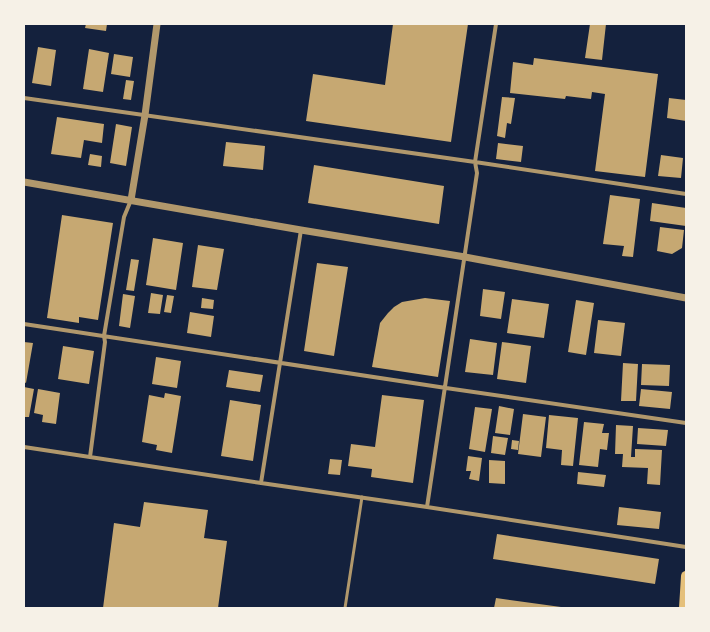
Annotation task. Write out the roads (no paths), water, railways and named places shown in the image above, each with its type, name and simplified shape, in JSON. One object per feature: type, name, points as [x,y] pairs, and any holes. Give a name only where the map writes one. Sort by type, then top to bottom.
[{"type":"main road","points":[[684,608],[686,576]]},
{"type":"street","points":[[90,457],[105,342],[104,336],[124,217],[131,200],[145,115],[157,24]]},
{"type":"street","points":[[427,507],[477,173],[475,162],[496,24]]},
{"type":"street","points":[[24,98],[475,162],[686,194]]},
{"type":"street","points":[[24,182],[465,257],[686,298]]},
{"type":"street","points":[[261,483],[301,230]]},
{"type":"street","points":[[24,324],[686,423]]},
{"type":"street","points":[[24,447],[686,547]]},
{"type":"lane","points":[[345,608],[362,497]]}]
